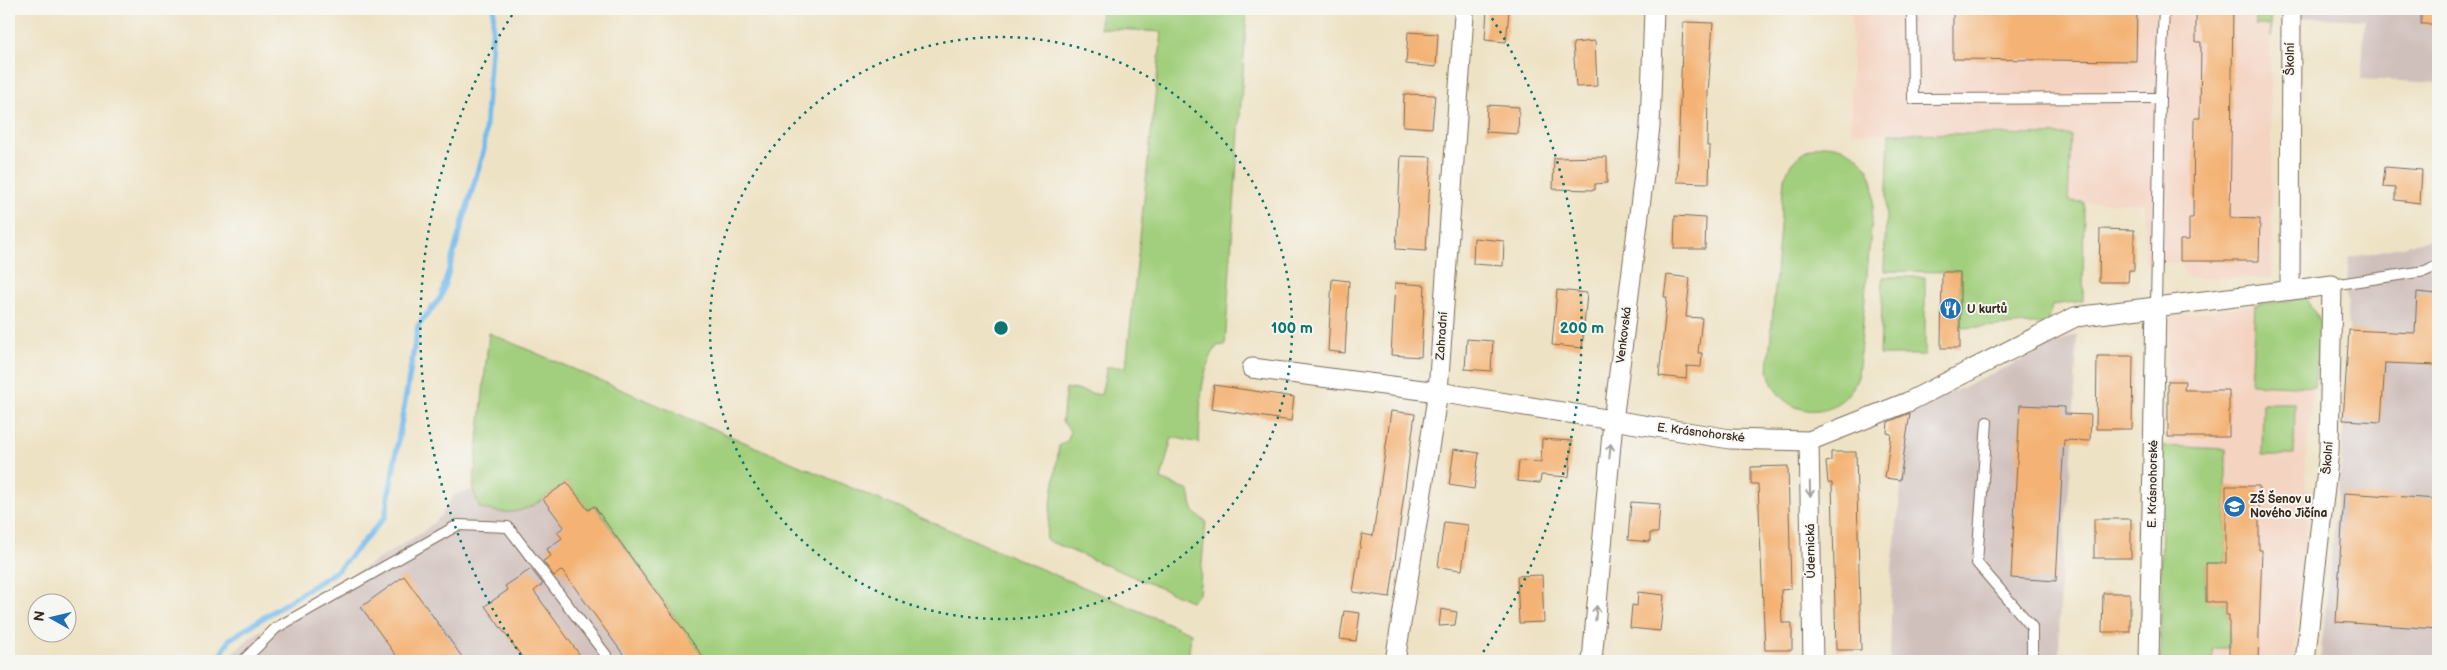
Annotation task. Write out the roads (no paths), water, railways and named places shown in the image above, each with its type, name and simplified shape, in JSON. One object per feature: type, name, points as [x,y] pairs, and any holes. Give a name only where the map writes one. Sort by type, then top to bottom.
[{"type":"street","name":"Zahradní","points":[[1395,661],[1438,392],[1463,9]]},
{"type":"street","name":"Venkovská","points":[[1592,661],[1613,421],[1650,127],[1654,9]]},
{"type":"street","name":"Školní","points":[[2290,9],[2290,290]]},
{"type":"street","name":"E. Krásnohorské","points":[[1252,368],[1438,392],[1730,439],[1809,441],[1908,402],[2075,317],[2332,284]]},
{"type":"street","name":"Školní","points":[[2305,661],[2329,452],[2332,284]]},
{"type":"street","name":"E. Krásnohorské","points":[[2149,661],[2156,306]]},
{"type":"street","name":"Údernická","points":[[1809,441],[1813,661]]},
{"type":"lane","points":[[1912,9],[1913,99],[2160,98]]},
{"type":"lane","points":[[2156,306],[2160,98],[2164,9]]},
{"type":"lane","points":[[2332,284],[2425,271],[2438,266]]},
{"type":"lane","points":[[1987,422],[1977,563],[2032,628],[2032,661]]},
{"type":"lane","points":[[243,661],[276,628],[458,525],[508,527],[606,655]]},
{"type":"waterway","points":[[217,661],[230,639],[338,570],[385,517],[418,326],[441,297],[484,149],[494,9]]},
{"type":"place","name":"U kurtů","points":[[1951,309]]},
{"type":"place","name":"ZŠ Šenov u Nového Jičína","points":[[2234,506]]}]
